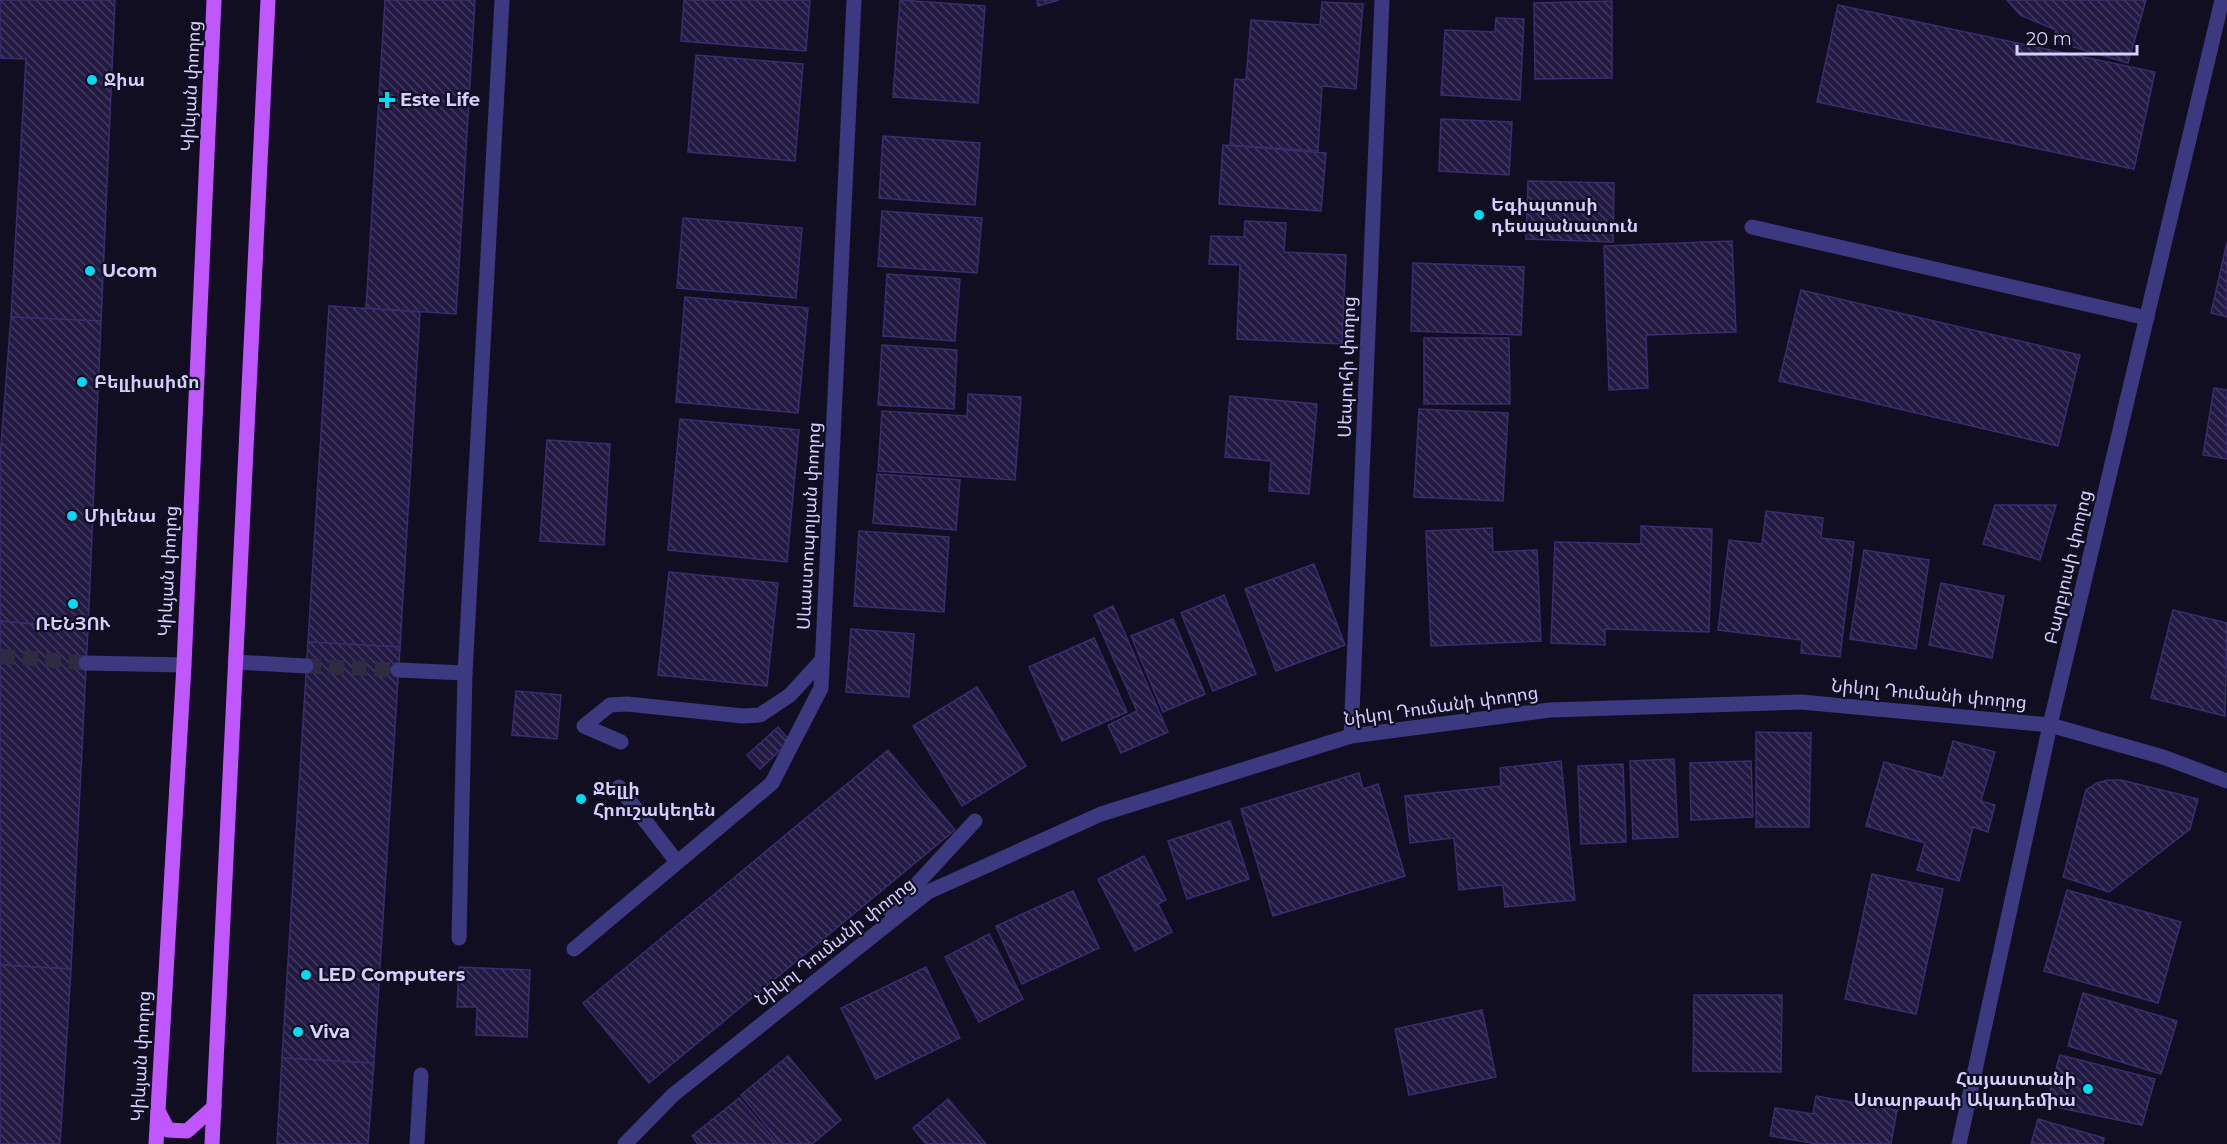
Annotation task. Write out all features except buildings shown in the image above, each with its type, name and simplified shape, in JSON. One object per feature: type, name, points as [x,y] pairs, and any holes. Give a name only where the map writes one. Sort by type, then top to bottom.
[{"type":"main road","name":"Կիևյան փողոց","points":[[156,1144],[183,665],[214,0]]},
{"type":"main road","points":[[212,1144],[268,0]]},
{"type":"main road","points":[[158,1111],[168,1130],[187,1131],[214,1107]]},
{"type":"street","points":[[459,938],[465,673],[502,0]]},
{"type":"street","name":"Սևաստոպոլյան փողոց","points":[[574,949],[772,783],[821,688],[854,0]]},
{"type":"street","name":"Սեպուհի փողոց","points":[[1351,736],[1382,0]]},
{"type":"street","name":"Բարբյուսի փողոց","points":[[1959,1144],[2050,725],[2222,0]]},
{"type":"street","points":[[1752,227],[2147,318]]},
{"type":"street","points":[[621,742],[584,726],[610,705],[627,704],[743,716],[760,715],[790,695],[822,660]]},
{"type":"street","points":[[86,663],[183,665]]},
{"type":"street","points":[[236,663],[306,666]]},
{"type":"street","points":[[398,670],[465,673]]},
{"type":"street","name":"Նիկոլ Դումանի փողոց","points":[[625,1144],[673,1095],[928,892],[1101,814],[1351,736],[1550,710],[1801,702],[2050,725],[2163,757],[2227,781]]},
{"type":"street","points":[[620,787],[677,862]]},
{"type":"street","points":[[854,951],[975,821]]},
{"type":"street","points":[[417,1144],[421,1076]]},
{"type":"tunnel","points":[[0,656],[86,663]]},
{"type":"tunnel","points":[[306,666],[398,670]]},
{"type":"place","name":"Ջիա","points":[[92,80]]},
{"type":"place","name":"Este Life","points":[[387,100]]},
{"type":"place","name":"Եգիպտոսի դեսպանատուն","points":[[1479,215]]},
{"type":"place","name":"Ucom","points":[[90,271]]},
{"type":"place","name":"Բելլիսսիմո","points":[[82,382]]},
{"type":"place","name":"Միլենա","points":[[72,516]]},
{"type":"place","name":"ՌԵՆՅՈՒ","points":[[73,604]]},
{"type":"place","name":"Ջելլի Հրուշակեղեն","points":[[581,799]]},
{"type":"place","name":"LED Computers","points":[[306,975]]},
{"type":"place","name":"Viva","points":[[298,1032]]},
{"type":"place","name":"Հայաստանի Ստարթափ Ակադեմիա","points":[[2088,1089]]}]
